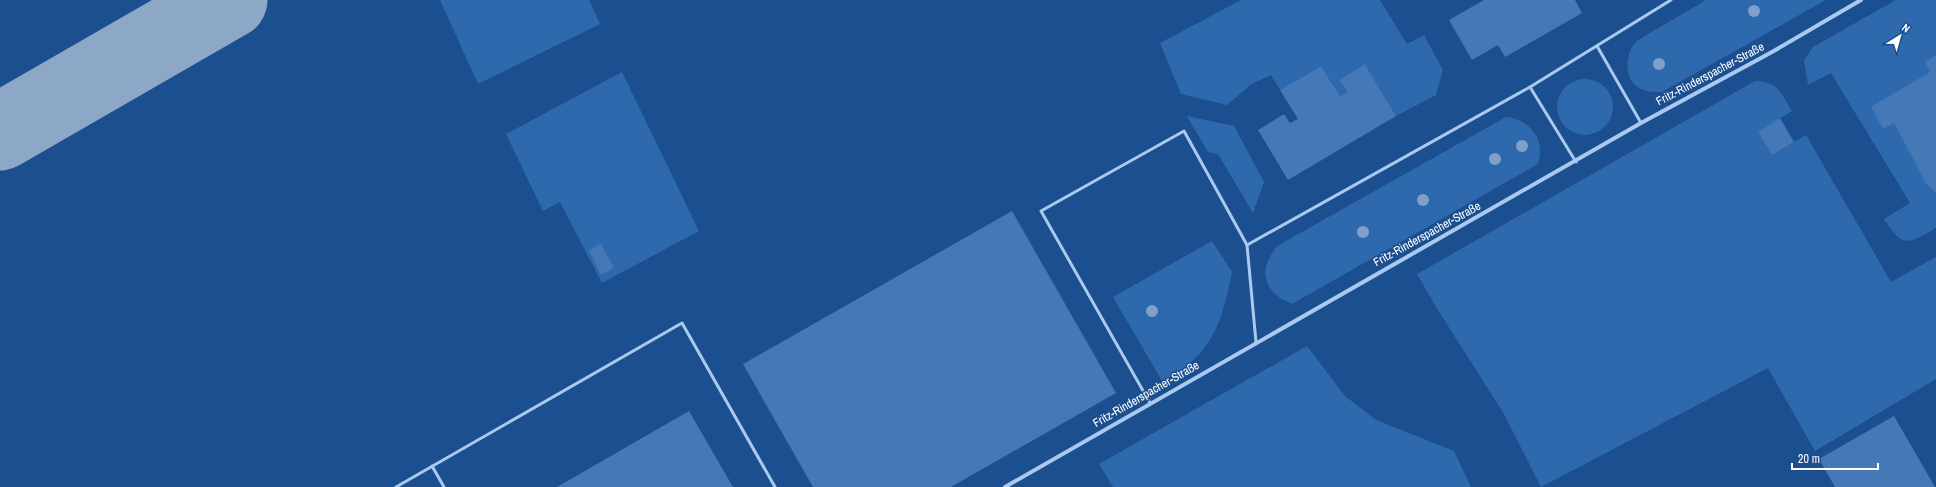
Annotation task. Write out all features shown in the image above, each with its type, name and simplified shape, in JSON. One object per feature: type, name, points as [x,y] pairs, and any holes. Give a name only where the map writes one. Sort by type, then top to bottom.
[{"type":"street","name":"Fritz-Rinderspacher-Straße","points":[[1005,487],[1256,342],[1576,162],[1641,123],[1772,52],[1861,0]]},
{"type":"lane","points":[[1247,245],[1530,86],[1670,0]]},
{"type":"lane","points":[[1597,46],[1641,123]]},
{"type":"lane","points":[[1530,86],[1576,162]]},
{"type":"lane","points":[[1150,403],[1041,211],[1184,131],[1247,245],[1256,342]]},
{"type":"lane","points":[[396,487],[682,323],[775,487]]},
{"type":"lane","points":[[432,466],[444,487]]},
{"type":"shaded area","points":[[440,0],[589,0],[600,24],[478,84]]},
{"type":"shaded area","points":[[1241,0],[1380,0],[1407,44],[1424,35],[1443,70],[1436,95],[1396,116],[1365,64],[1339,80],[1347,92],[1340,96],[1321,66],[1280,90],[1271,75],[1250,85],[1227,105],[1181,94],[1160,43]]},
{"type":"shaded area","points":[[1706,0],[1826,0],[1662,92],[1648,91],[1635,85],[1631,80],[1628,68],[1629,55],[1634,44],[1638,40]]},
{"type":"shaded area","points":[[1896,0],[1936,0],[1936,228],[1919,238],[1907,241],[1896,235],[1884,219],[1910,203],[1831,73],[1808,85],[1804,60],[1813,47]]},
{"type":"shaded area","points":[[622,72],[699,231],[602,283],[560,202],[543,211],[506,134]]},
{"type":"shaded area","points":[[1585,79],[1596,82],[1605,87],[1610,96],[1613,107],[1610,118],[1605,127],[1596,132],[1585,135],[1574,132],[1565,127],[1560,118],[1557,107],[1560,96],[1565,87],[1574,82]]},
{"type":"shaded area","points":[[1755,81],[1769,83],[1778,89],[1792,111],[1758,132],[1772,155],[1806,135],[1891,282],[1936,257],[1936,379],[1815,451],[1768,368],[1541,487],[1504,414],[1436,307],[1417,274]]},
{"type":"shaded area","points":[[1187,116],[1234,126],[1264,182],[1253,213],[1218,154],[1208,152]]},
{"type":"shaded area","points":[[1506,117],[1522,122],[1534,132],[1540,147],[1538,164],[1292,304],[1275,294],[1270,288],[1265,276],[1267,264],[1277,246]]},
{"type":"shaded area","points":[[1212,241],[1232,272],[1219,322],[1212,336],[1193,361],[1162,381],[1113,297]]},
{"type":"shaded area","points":[[1307,346],[1345,396],[1376,420],[1454,451],[1471,487],[1113,487],[1099,464]]},
{"type":"building","points":[[1484,0],[1575,0],[1582,13],[1505,57],[1498,45],[1472,60],[1449,20]]},
{"type":"building","points":[[1936,55],[1936,193],[1927,185],[1894,123],[1883,129],[1871,107],[1930,72],[1925,62]]},
{"type":"building","points":[[1365,64],[1396,116],[1288,180],[1258,130],[1284,114],[1290,123],[1298,119],[1280,90],[1321,66],[1340,96],[1347,92],[1339,80]]},
{"type":"building","points":[[1780,118],[1794,142],[1772,155],[1758,132]]},
{"type":"building","points":[[1012,211],[1116,393],[951,487],[813,487],[743,364]]},
{"type":"building","points":[[601,244],[614,268],[601,275],[589,250]]},
{"type":"building","points":[[689,411],[733,487],[557,487]]},
{"type":"building","points":[[1894,416],[1935,487],[1835,487],[1819,459]]},
{"type":"taxiway","points":[[0,132],[229,0]]}]
